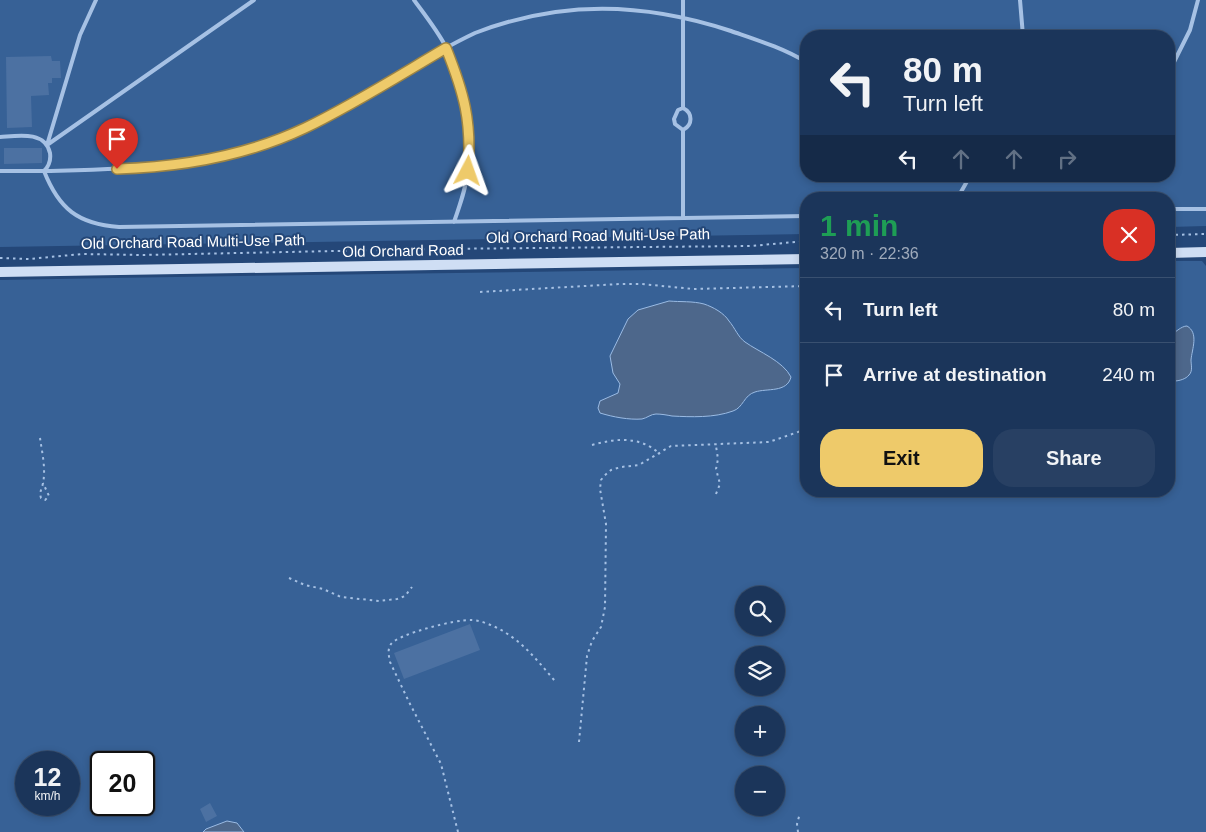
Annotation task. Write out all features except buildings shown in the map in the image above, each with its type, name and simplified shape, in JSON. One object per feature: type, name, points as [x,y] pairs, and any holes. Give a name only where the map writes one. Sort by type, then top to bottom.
[{"type":"main road","points":[[1175,252],[1206,252]]},
{"type":"main road","name":"Old Orchard Road","points":[[0,272],[800,259]]},
{"type":"lane","points":[[46,145],[80,35],[96,0]]},
{"type":"lane","points":[[46,145],[254,0]]},
{"type":"lane","points":[[414,0],[446,48],[459,81],[470,127],[468,171],[454,222]]},
{"type":"lane","points":[[683,0],[683,108],[690,114],[691,120],[689,125],[683,130]]},
{"type":"lane","points":[[1020,0],[1023,30]]},
{"type":"lane","points":[[1175,60],[1190,30],[1198,0]]},
{"type":"lane","points":[[0,171],[135,168],[182,164],[233,153],[304,129],[446,48],[508,19],[562,7],[616,6],[683,17],[756,40],[800,58]]},
{"type":"lane","points":[[683,108],[678,110],[674,119],[675,124],[683,130]]},
{"type":"lane","points":[[683,130],[683,218]]},
{"type":"lane","points":[[0,138],[34,137],[40,139],[50,152],[49,166],[44,171]]},
{"type":"lane","points":[[44,171],[51,189],[67,209],[90,222],[104,226],[800,216]]},
{"type":"lane","points":[[1175,210],[1206,209]]},
{"type":"path","points":[[1175,235],[1206,234]]},
{"type":"path","name":"Old Orchard Road Multi-Use Path","points":[[0,258],[29,259],[82,254],[143,256],[431,249],[751,246],[800,242]]},
{"type":"path","points":[[480,292],[619,284],[702,289],[800,286]]},
{"type":"path","points":[[579,742],[587,656],[592,641],[602,627],[605,607],[606,524],[600,490],[601,480],[611,470],[639,465],[672,446],[769,442],[800,431]]},
{"type":"path","points":[[40,438],[43,465],[43,483],[40,496],[44,500],[49,496],[43,483]]},
{"type":"path","points":[[592,445],[617,440],[633,441],[649,444],[660,454]]},
{"type":"path","points":[[716,445],[718,459],[716,469],[720,484],[716,494]]},
{"type":"path","points":[[289,578],[305,586],[324,589],[341,597],[379,601],[405,596],[412,587]]},
{"type":"path","points":[[458,832],[442,764],[390,662],[388,656],[391,644],[395,640],[407,635],[456,620],[473,620],[493,626],[514,637],[524,645],[555,681]]},
{"type":"path","points":[[798,832],[797,824],[800,813]]},
{"type":"shaded area","points":[[0,0],[1206,0],[1206,226],[1175,227],[1175,192],[800,192],[800,234],[0,247]]},
{"type":"shaded area","points":[[1175,261],[1202,261],[1206,266],[1206,832],[0,832],[0,280],[800,268],[800,497],[1175,497]]},
{"type":"shaded area","points":[[669,301],[700,303],[724,315],[743,340],[770,357],[787,371],[791,377],[789,382],[781,388],[751,394],[736,409],[718,415],[687,417],[656,414],[637,419],[621,418],[600,413],[598,408],[600,401],[618,393],[620,384],[613,373],[610,356],[628,319],[638,310]]},
{"type":"shaded area","points":[[1185,326],[1191,329],[1194,337],[1191,360],[1192,368],[1188,376],[1175,381],[1175,332]]},
{"type":"shaded area","points":[[227,821],[237,823],[244,832],[203,832],[206,829]]},
{"type":"route","points":[[117,169],[201,161],[269,142],[304,129],[446,48],[459,81],[470,127],[468,171]]}]
